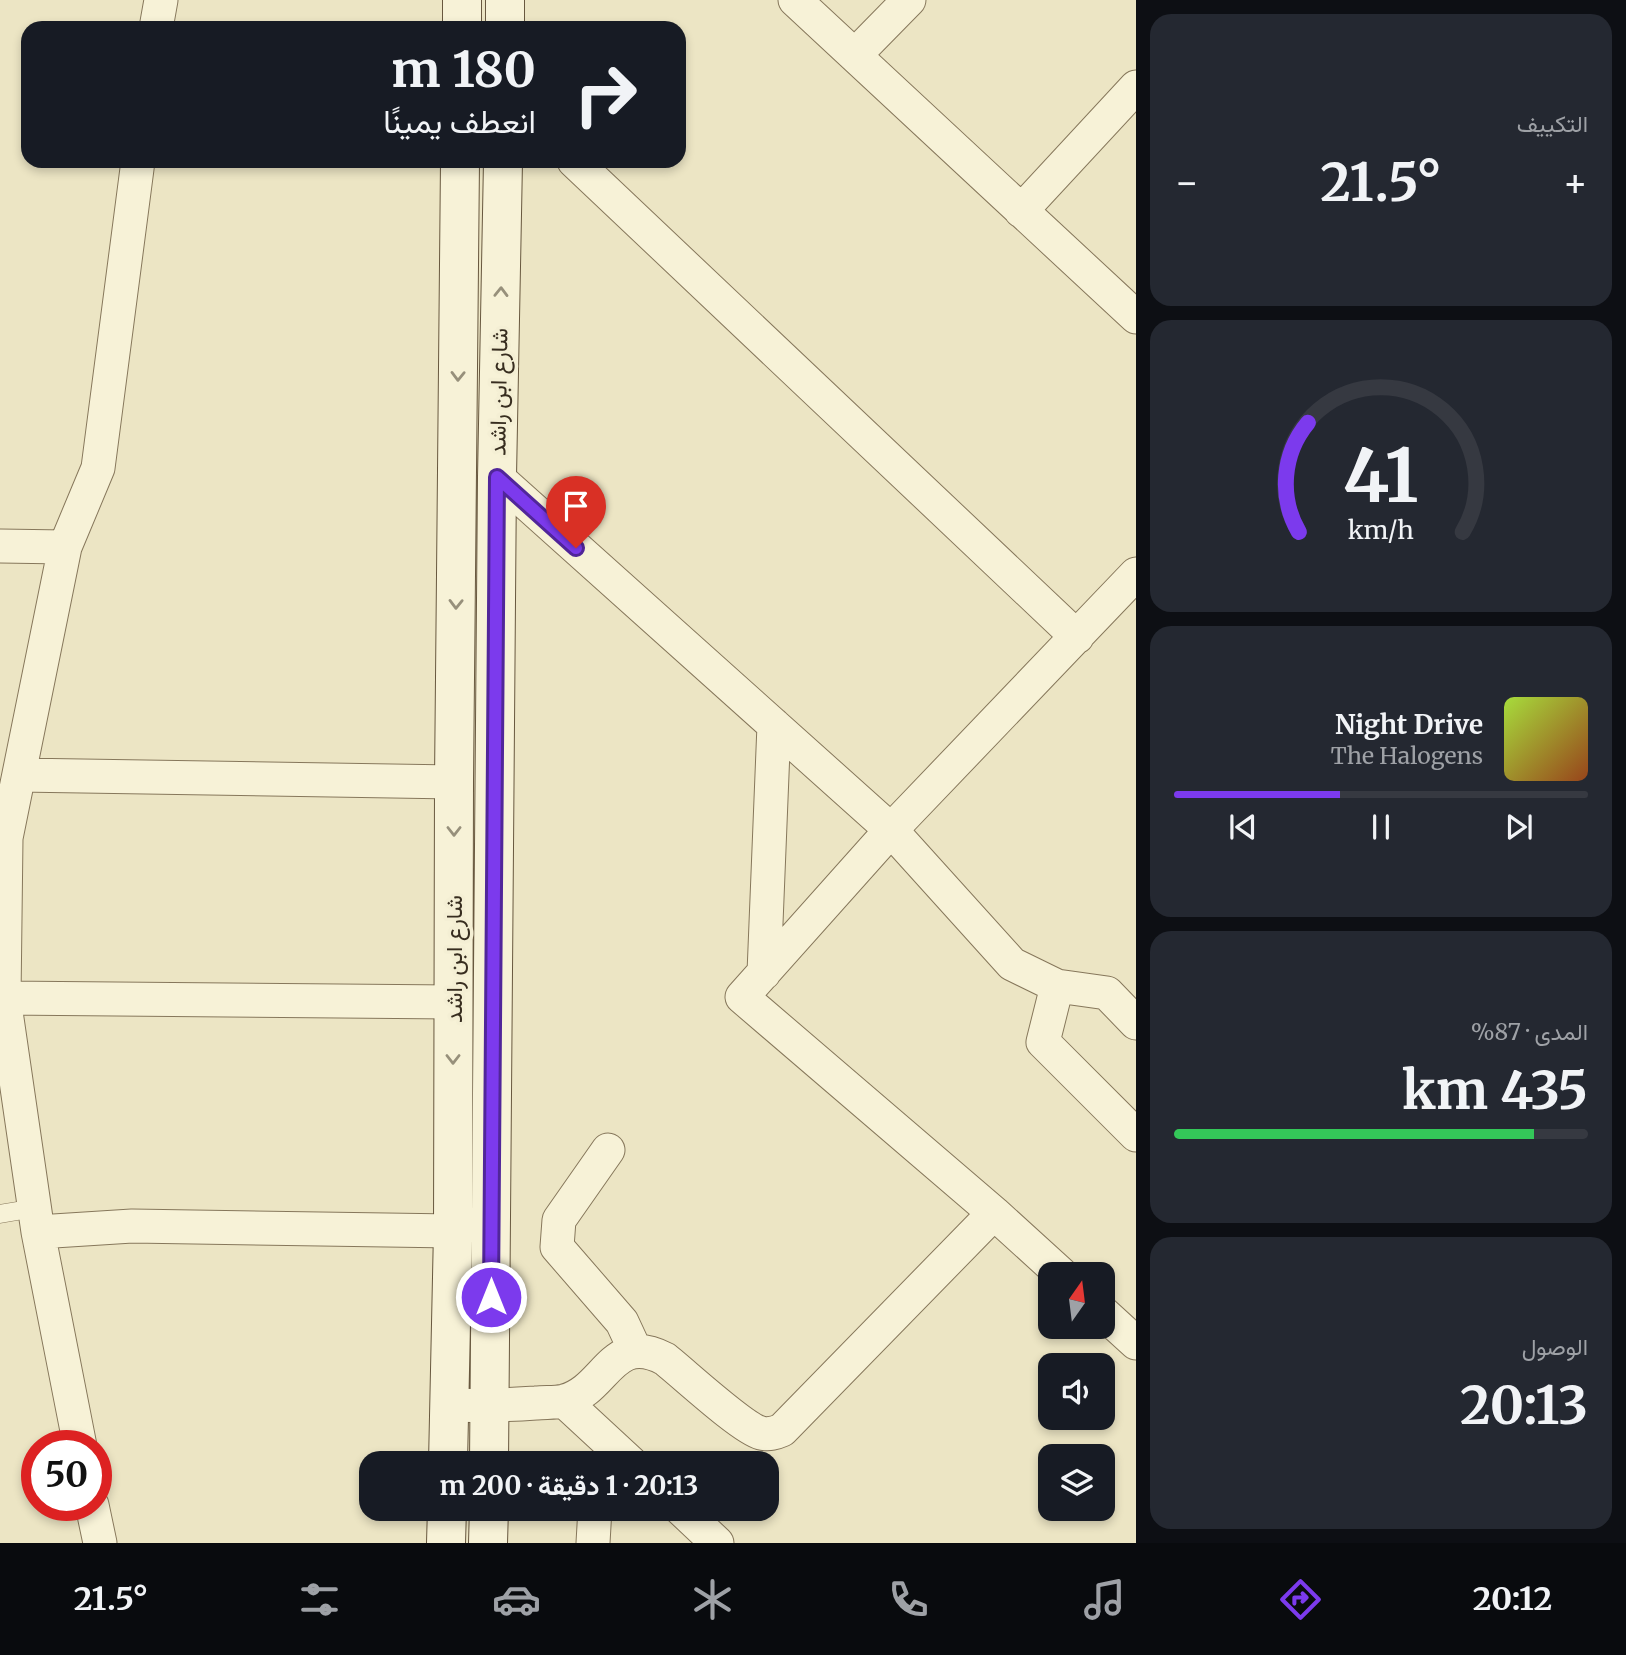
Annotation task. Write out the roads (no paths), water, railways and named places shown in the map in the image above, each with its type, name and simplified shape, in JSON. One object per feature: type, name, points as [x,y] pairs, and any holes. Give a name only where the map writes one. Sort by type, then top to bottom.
[{"type":"main road","points":[[462,21],[463,0]]},
{"type":"main road","points":[[505,0],[505,21]]},
{"type":"main road","name":"شارع ابن راشد","points":[[448,1451],[453,1231],[460,168]]},
{"type":"main road","name":"شارع ابن راشد","points":[[489,1451],[497,477],[503,168]]},
{"type":"main road","points":[[455,694],[495,696]]},
{"type":"main road","points":[[446,1543],[447,1521]]},
{"type":"main road","points":[[488,1543],[489,1521]]},
{"type":"street","points":[[157,21],[161,0]]},
{"type":"street","points":[[795,0],[1136,317]]},
{"type":"street","points":[[856,54],[909,0]]},
{"type":"street","points":[[1021,211],[1136,87]]},
{"type":"street","points":[[77,1430],[36,1220],[2,994],[3,840],[19,775],[65,547],[98,468],[137,168]]},
{"type":"street","points":[[581,168],[1077,638]]},
{"type":"street","points":[[497,477],[891,830],[1012,964],[1057,986],[1107,993],[1136,1023]]},
{"type":"street","points":[[0,546],[65,547]]},
{"type":"street","points":[[1048,1262],[742,997],[891,830],[1136,574]]},
{"type":"street","points":[[764,973],[774,725]]},
{"type":"street","points":[[19,775],[454,782]]},
{"type":"street","points":[[1057,986],[1043,1042],[1136,1135]]},
{"type":"street","points":[[2,994],[453,1002]]},
{"type":"street","points":[[608,1150],[559,1220],[558,1247],[622,1322],[635,1350]]},
{"type":"street","points":[[449,1405],[490,1406],[564,1401],[580,1392],[622,1355],[635,1350],[650,1351],[665,1359],[744,1424],[759,1433],[772,1434],[782,1430],[993,1213]]},
{"type":"street","points":[[36,1220],[132,1226],[453,1231]]},
{"type":"street","points":[[1115,1324],[1136,1343]]},
{"type":"street","points":[[564,1401],[600,1449]]},
{"type":"street","points":[[95,1521],[100,1543]]},
{"type":"street","points":[[593,1543],[594,1521]]},
{"type":"street","points":[[694,1521],[717,1543]]},
{"type":"lane","points":[[0,1214],[36,1220]]}]
